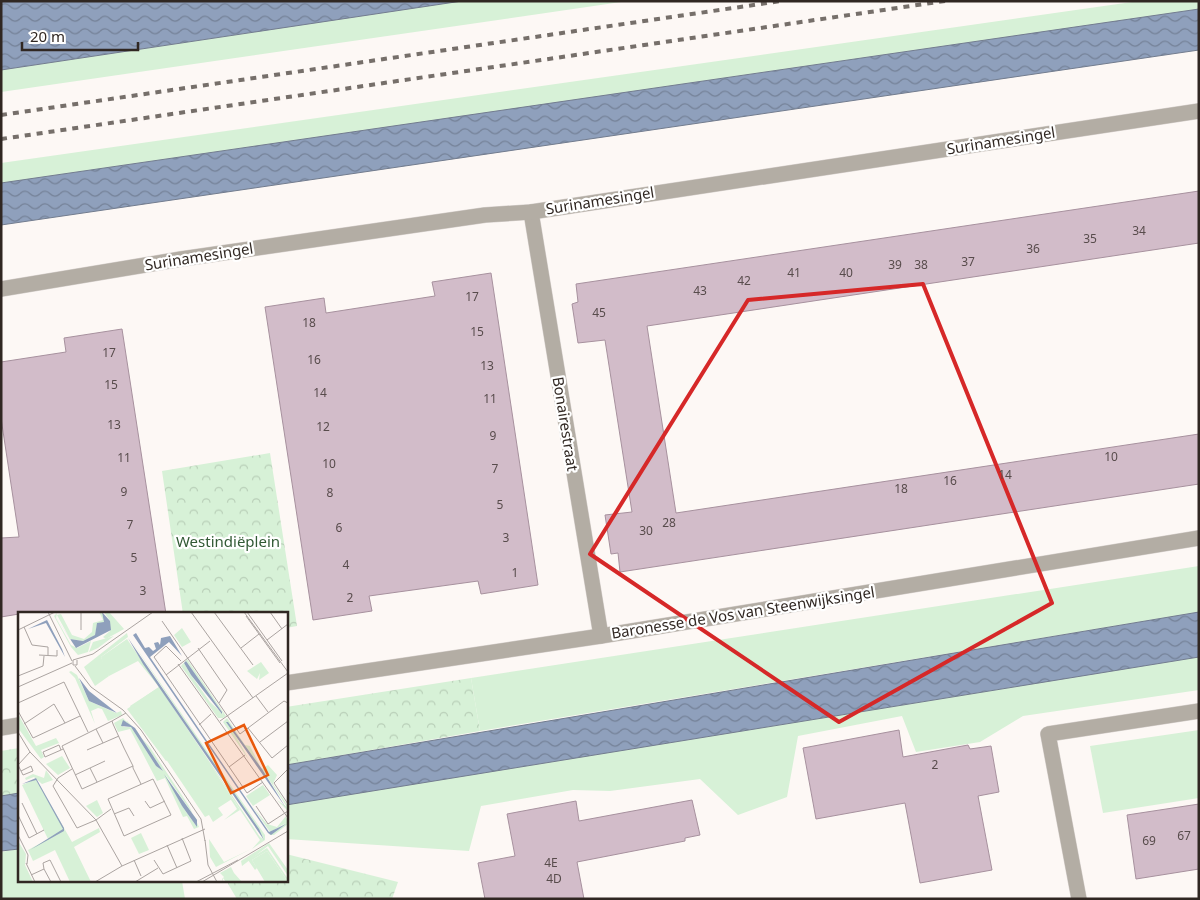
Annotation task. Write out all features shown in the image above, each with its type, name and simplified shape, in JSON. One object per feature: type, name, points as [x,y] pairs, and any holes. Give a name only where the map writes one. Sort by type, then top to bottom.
[{"type":"street","name":"Surinamesingel","points":[[1,289],[181,259],[485,215],[531,212],[1199,111]]},
{"type":"street","name":"Bonairestraat","points":[[531,212],[602,636]]},
{"type":"street","name":"Baronesse de Vos van Steenwijksingel","points":[[288,683],[602,636],[1199,538]]},
{"type":"street","points":[[1079,899],[1048,734],[1199,711]]},
{"type":"street","points":[[1,728],[18,725]]},
{"type":"highlighted area","points":[[923,284],[1052,603],[839,722],[590,554],[748,300]]},
{"type":"green space","points":[[462,1],[628,1],[1,92],[1,70]]},
{"type":"green space","points":[[1139,1],[1199,1],[1199,9],[1,183],[1,163]]},
{"type":"green space","name":"Westindiëplein","points":[[270,453],[297,626],[288,628],[288,612],[183,612],[162,471]]},
{"type":"green space","points":[[1199,566],[1199,612],[480,731],[471,678]]},
{"type":"green space","points":[[1199,657],[1199,690],[1023,716],[980,742],[916,752],[902,716],[798,736],[787,797],[738,815],[700,779],[610,791],[573,790],[481,806],[469,851],[288,839],[288,805]]},
{"type":"green space","points":[[471,678],[480,731],[288,765],[288,707]]},
{"type":"green space","points":[[1199,730],[1199,798],[1103,813],[1090,746]]},
{"type":"green space","points":[[18,748],[18,793],[1,796],[1,751]]},
{"type":"green space","points":[[18,849],[18,882],[182,882],[185,899],[1,899],[1,852]]},
{"type":"green space","points":[[288,854],[398,882],[392,899],[237,899],[228,882],[288,882]]},
{"type":"water","points":[[1,1],[462,1],[1,70]]},
{"type":"water","points":[[1199,9],[1199,50],[1,225],[1,183]]},
{"type":"water","points":[[1199,612],[1199,657],[288,805],[288,765]]},
{"type":"water","points":[[18,793],[18,849],[1,851],[1,796]]},
{"type":"building","points":[[1199,191],[1199,243],[647,326],[676,513],[1199,434],[1199,484],[620,572],[618,553],[611,554],[605,515],[632,512],[605,340],[578,343],[572,304],[578,302],[576,284]]},
{"type":"building","points":[[491,273],[538,585],[481,594],[478,581],[369,596],[372,611],[313,620],[265,307],[324,298],[326,313],[435,296],[432,282]]},
{"type":"building","points":[[122,329],[166,612],[18,612],[18,614],[1,617],[1,538],[19,537],[1,418],[1,362],[66,352],[64,338]]},
{"type":"building","points":[[899,730],[903,757],[968,745],[970,749],[991,746],[999,792],[978,796],[992,870],[920,883],[905,803],[816,819],[803,748]]},
{"type":"building","points":[[692,800],[700,835],[685,838],[685,841],[577,862],[584,899],[485,899],[478,863],[515,856],[507,814],[576,801],[579,821]]},
{"type":"building","points":[[1199,804],[1199,869],[1136,879],[1127,815]]},
{"type":"railway","points":[[1,115],[781,1]]},
{"type":"railway","points":[[1,139],[945,1]]}]
